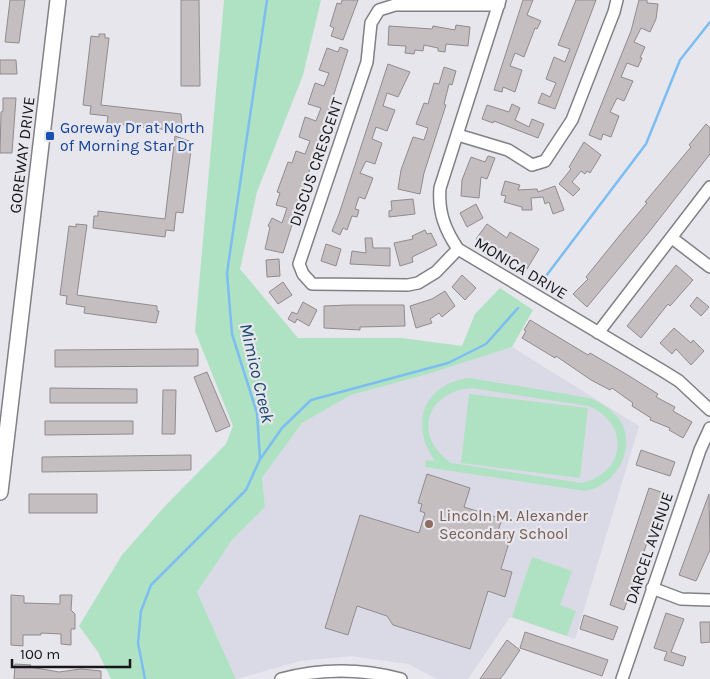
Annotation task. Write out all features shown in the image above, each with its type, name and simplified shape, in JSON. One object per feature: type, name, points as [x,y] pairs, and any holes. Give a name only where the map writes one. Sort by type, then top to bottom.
[{"type":"main road","name":"GOREWAY DRIVE","points":[[0,492],[58,0]]},
{"type":"street","points":[[458,135],[508,150],[532,165],[545,162],[572,120],[617,0]]},
{"type":"street","name":"MONICA DRIVE","points":[[499,2],[440,188],[439,203],[448,234],[458,249],[679,381],[710,410]]},
{"type":"street","name":"DISCUS CRESCENT","points":[[458,249],[428,279],[408,285],[312,284],[303,274],[299,264],[367,62],[371,24],[379,10],[395,5],[499,2]]},
{"type":"street","points":[[598,333],[710,187]]},
{"type":"street","points":[[672,238],[710,267]]},
{"type":"street","name":"DARCEL AVENUE","points":[[622,679],[652,588],[710,428]]},
{"type":"street","points":[[652,588],[681,599],[710,600]]},
{"type":"street","points":[[281,679],[307,672],[339,670],[376,672],[401,679]]},
{"type":"shaded area","name":"Lincoln M. Alexander Secondary School","points":[[512,347],[639,426],[575,639],[510,617],[468,679],[437,679],[408,664],[351,656],[300,661],[236,679],[197,592],[232,540],[265,507],[262,478],[302,423],[351,395],[428,374]]},
{"type":"green space","points":[[224,0],[321,0],[303,75],[257,192],[240,269],[298,338],[402,338],[462,346],[475,314],[500,288],[533,310],[512,347],[428,374],[351,395],[302,423],[262,478],[265,507],[232,540],[197,592],[236,679],[111,679],[98,652],[79,626],[122,555],[166,505],[226,444],[233,426],[195,331]]},
{"type":"green space","points":[[470,378],[590,398],[613,412],[619,419],[626,441],[621,463],[615,473],[606,481],[596,488],[585,491],[425,467],[426,460],[435,461],[427,447],[423,434],[422,420],[425,408],[431,397],[441,388]],"holes":[[[470,388],[588,406],[602,414],[611,424],[616,435],[618,447],[615,458],[608,469],[597,477],[582,483],[451,463],[439,453],[428,429],[429,418],[434,407],[443,398]]]},
{"type":"green space","points":[[469,394],[588,408],[580,478],[461,463]]},
{"type":"green space","points":[[532,557],[572,571],[560,605],[576,611],[567,636],[512,617]]},
{"type":"building","points":[[10,0],[25,0],[19,43],[5,42]]},
{"type":"building","points":[[181,0],[199,0],[200,86],[181,86]]},
{"type":"building","points":[[342,0],[358,0],[343,40],[331,36],[334,28],[330,26],[337,3],[341,4]]},
{"type":"building","points":[[523,0],[533,0],[527,15],[541,21],[537,29],[535,28],[524,57],[515,53],[510,66],[522,70],[515,92],[503,87],[502,92],[494,90]]},
{"type":"building","points":[[576,0],[596,0],[555,109],[538,103],[542,93],[550,97],[556,83],[546,79],[554,57],[565,62],[570,49],[558,45]]},
{"type":"building","points":[[639,0],[647,0],[647,3],[658,4],[656,19],[650,32],[641,28],[634,42],[645,47],[640,58],[642,58],[638,67],[627,63],[621,77],[633,81],[624,101],[617,98],[610,112],[619,116],[611,137],[603,134],[601,140],[589,135],[631,31]]},
{"type":"building","points":[[456,25],[470,27],[468,46],[446,44],[445,52],[438,51],[438,48],[424,45],[423,51],[415,50],[414,54],[405,53],[406,46],[388,45],[389,26],[432,29],[433,26],[455,30]]},
{"type":"building","points":[[99,34],[105,34],[105,38],[109,38],[101,105],[181,114],[182,125],[179,125],[178,131],[107,123],[108,116],[90,114],[91,106],[83,105],[91,36],[99,37]]},
{"type":"building","points":[[340,47],[348,50],[283,253],[265,249],[270,227],[268,226],[272,218],[282,223],[287,208],[276,205],[280,193],[277,192],[288,162],[292,163],[296,151],[305,154],[310,141],[299,137],[305,117],[316,121],[321,108],[308,104],[315,83],[324,86],[329,73],[319,70],[327,48],[338,52]]},
{"type":"building","points":[[0,60],[16,60],[17,74],[0,74]]},
{"type":"building","points":[[388,64],[410,72],[398,97],[387,93],[383,106],[395,110],[387,131],[376,127],[372,139],[382,143],[375,164],[366,161],[360,173],[373,178],[365,199],[359,197],[355,209],[359,210],[357,217],[352,216],[347,230],[343,228],[340,235],[332,231]]},
{"type":"building","points":[[444,67],[456,71],[452,85],[449,84],[444,104],[446,105],[424,173],[420,194],[398,189],[401,170],[413,137],[424,140],[428,128],[416,124],[424,103],[428,104],[434,83],[439,84]]},
{"type":"building","points":[[3,98],[16,98],[12,153],[0,153]]},
{"type":"building","points":[[512,104],[520,108],[515,120],[529,127],[532,119],[544,124],[538,138],[494,121],[493,123],[482,119],[487,105],[509,112]]},
{"type":"building","points":[[706,124],[710,128],[710,154],[587,307],[573,294],[588,279],[586,277],[691,147],[689,145]]},
{"type":"building","points":[[175,136],[192,142],[183,213],[176,212],[174,231],[166,230],[165,237],[93,228],[94,216],[98,216],[98,211],[165,219]]},
{"type":"building","points":[[584,142],[601,155],[590,173],[587,171],[585,174],[581,171],[572,182],[580,189],[573,196],[559,184],[571,169],[569,167]]},
{"type":"building","points":[[488,156],[495,158],[487,179],[481,177],[479,198],[461,196],[462,180],[471,157],[485,162]]},
{"type":"building","points":[[505,181],[520,185],[518,190],[537,189],[538,192],[555,186],[564,210],[553,214],[549,202],[545,204],[543,197],[531,198],[532,210],[522,210],[522,207],[504,202],[506,196],[501,195]]},
{"type":"building","points":[[413,199],[415,214],[389,217],[389,211],[392,210],[391,201]]},
{"type":"building","points":[[476,204],[483,218],[467,227],[460,213]]},
{"type":"building","points":[[76,224],[87,225],[77,295],[157,306],[157,311],[159,311],[156,323],[84,313],[85,307],[66,304],[67,296],[60,295],[69,226],[76,227]]},
{"type":"building","points":[[487,224],[507,238],[510,232],[539,249],[527,269],[476,239]]},
{"type":"building","points":[[425,230],[427,234],[431,233],[437,245],[412,257],[413,262],[400,266],[394,243],[413,239],[412,236]]},
{"type":"building","points":[[365,238],[372,238],[373,248],[390,248],[390,266],[350,264],[352,251],[366,253]]},
{"type":"building","points":[[326,244],[341,249],[336,266],[321,261]]},
{"type":"building","points":[[279,259],[280,276],[267,277],[266,260]]},
{"type":"building","points":[[676,265],[693,280],[670,306],[668,304],[641,338],[627,326]]},
{"type":"building","points":[[462,275],[476,288],[465,300],[452,287]]},
{"type":"building","points":[[283,282],[292,295],[278,304],[269,292]]},
{"type":"building","points":[[445,291],[455,306],[442,317],[439,313],[430,319],[432,323],[416,328],[410,306],[432,299]]},
{"type":"building","points":[[697,297],[709,307],[701,316],[690,306]]},
{"type":"building","points":[[303,302],[317,310],[309,326],[297,319],[295,323],[288,319],[292,312],[297,314]]},
{"type":"building","points":[[404,305],[405,326],[360,327],[360,330],[324,328],[324,306]]},
{"type":"building","points":[[530,320],[588,355],[590,353],[626,374],[658,394],[656,397],[675,407],[673,411],[692,422],[683,438],[669,430],[670,428],[650,420],[651,418],[632,406],[633,403],[612,388],[610,390],[591,380],[556,356],[555,358],[522,338]]},
{"type":"building","points":[[674,328],[691,343],[693,340],[704,351],[691,365],[676,349],[672,354],[660,343]]},
{"type":"building","points":[[198,349],[198,366],[55,367],[55,350]]},
{"type":"building","points":[[207,372],[230,426],[216,432],[194,377]]},
{"type":"building","points":[[50,388],[137,389],[137,403],[50,403]]},
{"type":"building","points":[[163,390],[176,390],[175,434],[162,434]]},
{"type":"building","points":[[45,421],[133,421],[133,434],[45,435]]},
{"type":"building","points":[[641,450],[675,462],[670,476],[636,465]]},
{"type":"building","points":[[191,455],[191,470],[42,472],[42,457]]},
{"type":"building","points":[[427,474],[470,488],[464,507],[502,519],[497,534],[510,539],[501,569],[512,572],[505,597],[488,591],[470,649],[393,625],[387,616],[357,606],[348,635],[325,628],[360,515],[419,533],[425,513],[420,511],[422,504],[418,503]]},
{"type":"building","points":[[649,488],[664,493],[624,610],[610,605]]},
{"type":"building","points":[[29,494],[97,494],[97,513],[29,513]]},
{"type":"building","points":[[709,494],[710,550],[696,581],[679,575]]},
{"type":"building","points":[[11,595],[24,596],[24,603],[60,604],[60,595],[72,595],[71,610],[75,614],[75,629],[71,629],[71,645],[61,644],[61,634],[41,633],[41,635],[23,635],[23,646],[11,645]]},
{"type":"building","points":[[666,613],[684,619],[671,652],[686,657],[683,666],[664,660],[667,652],[654,648]]},
{"type":"building","points":[[584,615],[618,627],[613,640],[580,629]]},
{"type":"building","points":[[700,622],[710,622],[710,642],[701,643]]},
{"type":"building","points":[[525,632],[608,660],[602,676],[520,648]]},
{"type":"building","points":[[507,640],[520,650],[504,674],[500,679],[480,679]]},
{"type":"building","points":[[15,664],[31,665],[30,667],[59,672],[81,669],[101,671],[101,679],[14,679]]},
{"type":"waterway","name":"Mimico Creek","points":[[145,679],[138,643],[141,611],[151,585],[246,490],[260,459],[257,413],[232,334],[227,273],[267,0]]},
{"type":"waterway","points":[[543,280],[646,144],[680,60],[710,22]]},
{"type":"waterway","points":[[261,458],[282,428],[311,400],[448,363],[486,344],[518,308]]},
{"type":"place","name":"Goreway Dr at North of Morning Star Dr","points":[[50,136]]},
{"type":"place","name":"Lincoln M. Alexander Secondary School","points":[[429,524]]}]
